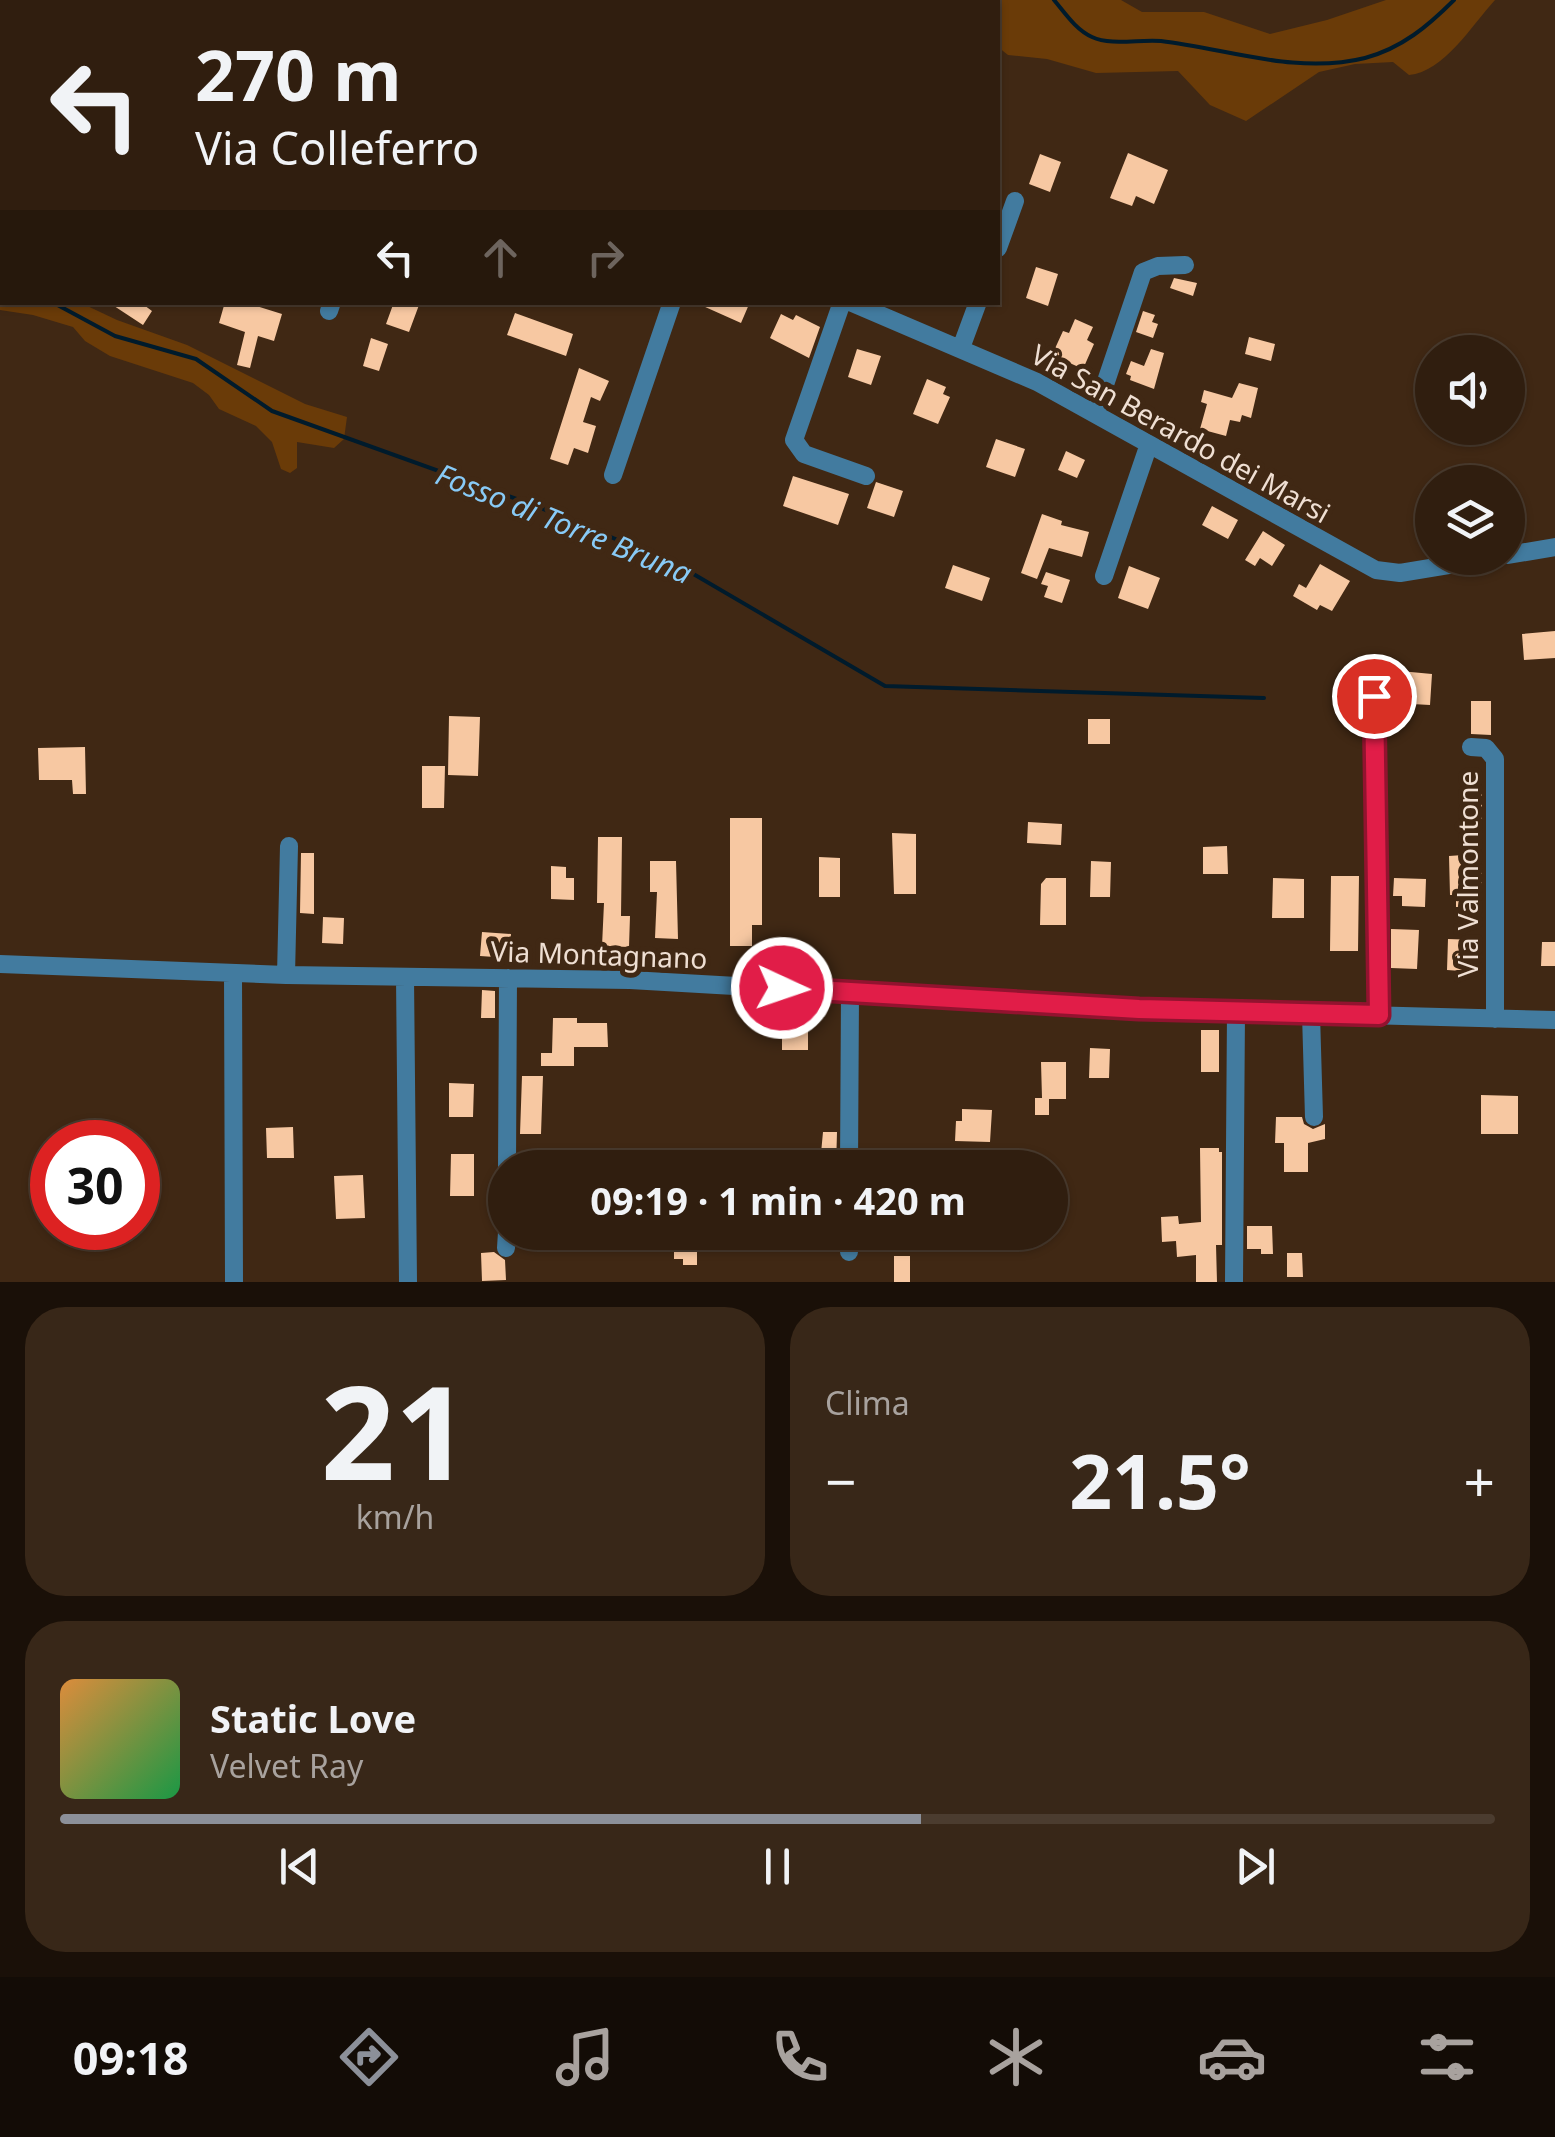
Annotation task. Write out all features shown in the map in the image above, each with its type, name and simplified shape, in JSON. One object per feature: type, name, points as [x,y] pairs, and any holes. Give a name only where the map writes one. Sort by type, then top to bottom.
[{"type":"street","points":[[1000,242],[1014,201]]},
{"type":"street","points":[[1095,414],[1143,272],[1158,266],[1185,265]]},
{"type":"street","points":[[613,475],[671,305]]},
{"type":"street","points":[[845,305],[794,440],[804,454],[866,476]]},
{"type":"street","name":"Via San Berardo dei Marsi","points":[[854,305],[1037,382],[1376,570],[1400,574],[1415,571]]},
{"type":"street","points":[[962,348],[977,305]]},
{"type":"street","points":[[1104,576],[1149,444]]},
{"type":"street","points":[[1525,552],[1555,547]]},
{"type":"street","points":[[1374,696],[1379,1015]]},
{"type":"street","name":"Via Valmontone","points":[[1471,747],[1486,748],[1495,758],[1495,1018]]},
{"type":"street","points":[[286,975],[289,846]]},
{"type":"street","name":"Via Montagnano","points":[[0,964],[286,975],[630,980],[1236,1012],[1555,1020]]},
{"type":"street","points":[[233,973],[234,1282]]},
{"type":"street","points":[[405,977],[408,1282]]},
{"type":"street","points":[[507,1150],[508,978]]},
{"type":"street","points":[[849,1150],[850,992]]},
{"type":"street","points":[[1234,1282],[1236,1012]]},
{"type":"street","points":[[1311,1014],[1314,1117]]},
{"type":"shaded area","points":[[1000,0],[1121,0],[1142,12],[1204,12],[1270,34],[1386,0],[1495,0],[1446,57],[1422,72],[1409,75],[1393,62],[1355,64],[1319,72],[1246,121],[1210,105],[1178,71],[1096,73],[1047,59],[1008,55],[1000,49]]},
{"type":"shaded area","points":[[0,305],[85,305],[187,345],[305,404],[347,417],[344,439],[334,448],[297,442],[297,468],[290,473],[281,469],[272,442],[256,426],[219,409],[193,383],[110,356],[85,341],[73,327],[0,310]]},
{"type":"building","points":[[1128,153],[1168,170],[1154,204],[1136,196],[1132,206],[1110,198]]},
{"type":"building","points":[[1040,154],[1061,162],[1050,192],[1029,184]]},
{"type":"building","points":[[1036,267],[1058,274],[1048,306],[1026,298]]},
{"type":"building","points":[[1174,278],[1197,283],[1193,296],[1170,288]]},
{"type":"building","points":[[113,305],[144,305],[152,311],[143,325]]},
{"type":"building","points":[[224,305],[254,305],[282,314],[274,341],[258,336],[250,368],[237,365],[245,332],[219,323]]},
{"type":"building","points":[[393,305],[419,305],[409,332],[386,324]]},
{"type":"building","points":[[701,305],[749,305],[741,323]]},
{"type":"building","points":[[1143,311],[1155,315],[1152,322],[1158,324],[1153,338],[1136,332]]},
{"type":"building","points":[[515,313],[573,334],[566,356],[507,335]]},
{"type":"building","points":[[781,314],[793,320],[796,315],[820,327],[809,358],[770,338]]},
{"type":"building","points":[[1075,319],[1093,327],[1087,340],[1094,344],[1083,369],[1052,355],[1063,331],[1069,333]]},
{"type":"building","points":[[1249,337],[1275,344],[1271,361],[1245,354]]},
{"type":"building","points":[[371,338],[388,344],[379,371],[363,366]]},
{"type":"building","points":[[857,349],[881,356],[871,385],[848,377]]},
{"type":"building","points":[[1151,349],[1164,353],[1154,389],[1130,380],[1131,376],[1126,374],[1131,361],[1144,366]]},
{"type":"building","points":[[579,368],[609,381],[600,401],[591,397],[583,422],[596,426],[588,453],[574,448],[568,465],[550,459]]},
{"type":"building","points":[[927,379],[946,387],[943,394],[950,397],[938,424],[913,414]]},
{"type":"building","points":[[1239,383],[1258,388],[1251,418],[1242,415],[1240,422],[1230,420],[1226,436],[1200,429],[1207,404],[1201,402],[1204,390],[1232,398]]},
{"type":"building","points":[[996,439],[1025,449],[1015,477],[986,467]]},
{"type":"building","points":[[1066,451],[1085,460],[1077,478],[1058,470]]},
{"type":"building","points":[[793,476],[849,494],[838,525],[783,506]]},
{"type":"building","points":[[876,482],[903,491],[894,517],[867,508]]},
{"type":"building","points":[[1212,506],[1238,520],[1228,539],[1202,525]]},
{"type":"building","points":[[1042,514],[1062,521],[1061,525],[1089,532],[1082,557],[1049,548],[1037,579],[1021,573]]},
{"type":"building","points":[[1263,531],[1285,545],[1272,566],[1260,558],[1255,566],[1245,560]]},
{"type":"building","points":[[1320,564],[1350,581],[1332,611],[1320,605],[1317,610],[1293,596],[1299,584],[1306,588]]},
{"type":"building","points":[[953,565],[990,578],[982,601],[945,588]]},
{"type":"building","points":[[1129,566],[1160,578],[1148,609],[1118,598]]},
{"type":"building","points":[[1046,572],[1070,580],[1062,603],[1044,597],[1048,586],[1041,584]]},
{"type":"building","points":[[1555,631],[1555,658],[1524,660],[1522,634]]},
{"type":"building","points":[[1400,671],[1432,674],[1430,705],[1412,704],[1413,688],[1399,688]]},
{"type":"building","points":[[1471,701],[1491,701],[1491,735],[1471,734]]},
{"type":"building","points":[[449,716],[480,717],[478,776],[448,775]]},
{"type":"building","points":[[1088,719],[1110,719],[1110,744],[1088,744]]},
{"type":"building","points":[[85,747],[86,794],[73,794],[72,780],[39,780],[38,748]]},
{"type":"building","points":[[422,766],[445,766],[444,808],[422,808]]},
{"type":"building","points":[[1482,792],[1482,819],[1461,820],[1460,793]]},
{"type":"building","points":[[730,818],[762,818],[762,925],[752,925],[752,946],[730,946]]},
{"type":"building","points":[[1028,822],[1062,824],[1061,845],[1027,843]]},
{"type":"building","points":[[892,833],[916,834],[916,894],[894,894]]},
{"type":"building","points":[[598,837],[622,837],[621,916],[630,916],[629,947],[602,946],[604,903],[597,903]]},
{"type":"building","points":[[1227,846],[1228,874],[1203,874],[1203,847]]},
{"type":"building","points":[[301,853],[314,853],[314,914],[300,913]]},
{"type":"building","points":[[1463,855],[1463,866],[1482,865],[1482,906],[1456,907],[1456,895],[1450,895],[1449,856]]},
{"type":"building","points":[[819,857],[840,858],[840,897],[819,897]]},
{"type":"building","points":[[650,861],[676,861],[678,939],[655,938],[657,892],[650,892]]},
{"type":"building","points":[[1091,861],[1111,862],[1110,897],[1090,897]]},
{"type":"building","points":[[551,866],[566,867],[566,878],[574,878],[574,900],[551,899]]},
{"type":"building","points":[[1331,876],[1359,876],[1358,951],[1330,951]]},
{"type":"building","points":[[1046,878],[1066,878],[1066,925],[1040,925],[1041,884]]},
{"type":"building","points":[[1273,878],[1304,879],[1304,918],[1272,918]]},
{"type":"building","points":[[1394,878],[1426,879],[1425,907],[1402,906],[1402,896],[1393,896]]},
{"type":"building","points":[[323,917],[344,918],[343,944],[322,943]]},
{"type":"building","points":[[1391,929],[1419,930],[1417,969],[1391,968]]},
{"type":"building","points":[[482,932],[511,934],[509,958],[480,956]]},
{"type":"building","points":[[1448,939],[1477,940],[1475,972],[1447,970]]},
{"type":"building","points":[[1542,942],[1555,942],[1555,966],[1541,966]]},
{"type":"building","points":[[482,990],[495,991],[495,1018],[481,1018]]},
{"type":"building","points":[[553,1018],[607,1023],[608,1047],[574,1047],[574,1066],[541,1066],[541,1053],[552,1053]]},
{"type":"building","points":[[782,1020],[808,1020],[808,1050],[782,1050]]},
{"type":"building","points":[[1201,1030],[1219,1030],[1219,1072],[1201,1072]]},
{"type":"building","points":[[1090,1048],[1110,1049],[1109,1078],[1089,1078]]},
{"type":"building","points":[[1041,1062],[1066,1062],[1066,1099],[1049,1099],[1049,1115],[1035,1115],[1035,1098],[1042,1098]]},
{"type":"building","points":[[522,1076],[543,1076],[541,1134],[520,1134]]},
{"type":"building","points":[[449,1083],[474,1084],[473,1117],[449,1117]]},
{"type":"building","points":[[1481,1095],[1518,1096],[1518,1134],[1481,1134]]},
{"type":"building","points":[[962,1109],[992,1110],[990,1142],[955,1141],[956,1121],[962,1121]]},
{"type":"building","points":[[1276,1117],[1302,1117],[1304,1124],[1313,1129],[1325,1124],[1325,1139],[1308,1143],[1308,1172],[1284,1172],[1284,1143],[1275,1143]]},
{"type":"building","points":[[293,1127],[294,1158],[267,1158],[266,1128]]},
{"type":"building","points":[[823,1132],[837,1132],[836,1150],[821,1150]]},
{"type":"building","points":[[1200,1148],[1219,1148],[1222,1152],[1222,1245],[1216,1245],[1217,1282],[1196,1282],[1196,1255],[1177,1257],[1176,1241],[1162,1242],[1161,1217],[1178,1216],[1179,1224],[1201,1222]]},
{"type":"building","points":[[451,1154],[474,1154],[474,1196],[450,1196]]},
{"type":"building","points":[[363,1175],[365,1218],[336,1219],[334,1176]]},
{"type":"building","points":[[1247,1226],[1272,1226],[1273,1254],[1247,1249]]},
{"type":"building","points":[[674,1250],[697,1250],[697,1265],[683,1265],[683,1259],[674,1259]]},
{"type":"building","points":[[494,1252],[505,1260],[506,1280],[482,1281],[481,1253]]},
{"type":"building","points":[[1287,1253],[1302,1253],[1303,1277],[1287,1277]]},
{"type":"building","points":[[894,1256],[910,1256],[910,1282],[894,1282]]},
{"type":"waterway","points":[[1054,0],[1081,30],[1100,40],[1161,41],[1314,64],[1365,58],[1391,48],[1424,27],[1454,0]]},
{"type":"waterway","name":"Fosso di Torre Bruna","points":[[58,305],[115,336],[196,359],[272,411],[536,506],[678,565],[885,686],[1264,698]]},
{"type":"route","points":[[782,988],[1139,1009],[1379,1015],[1374,696]]}]
